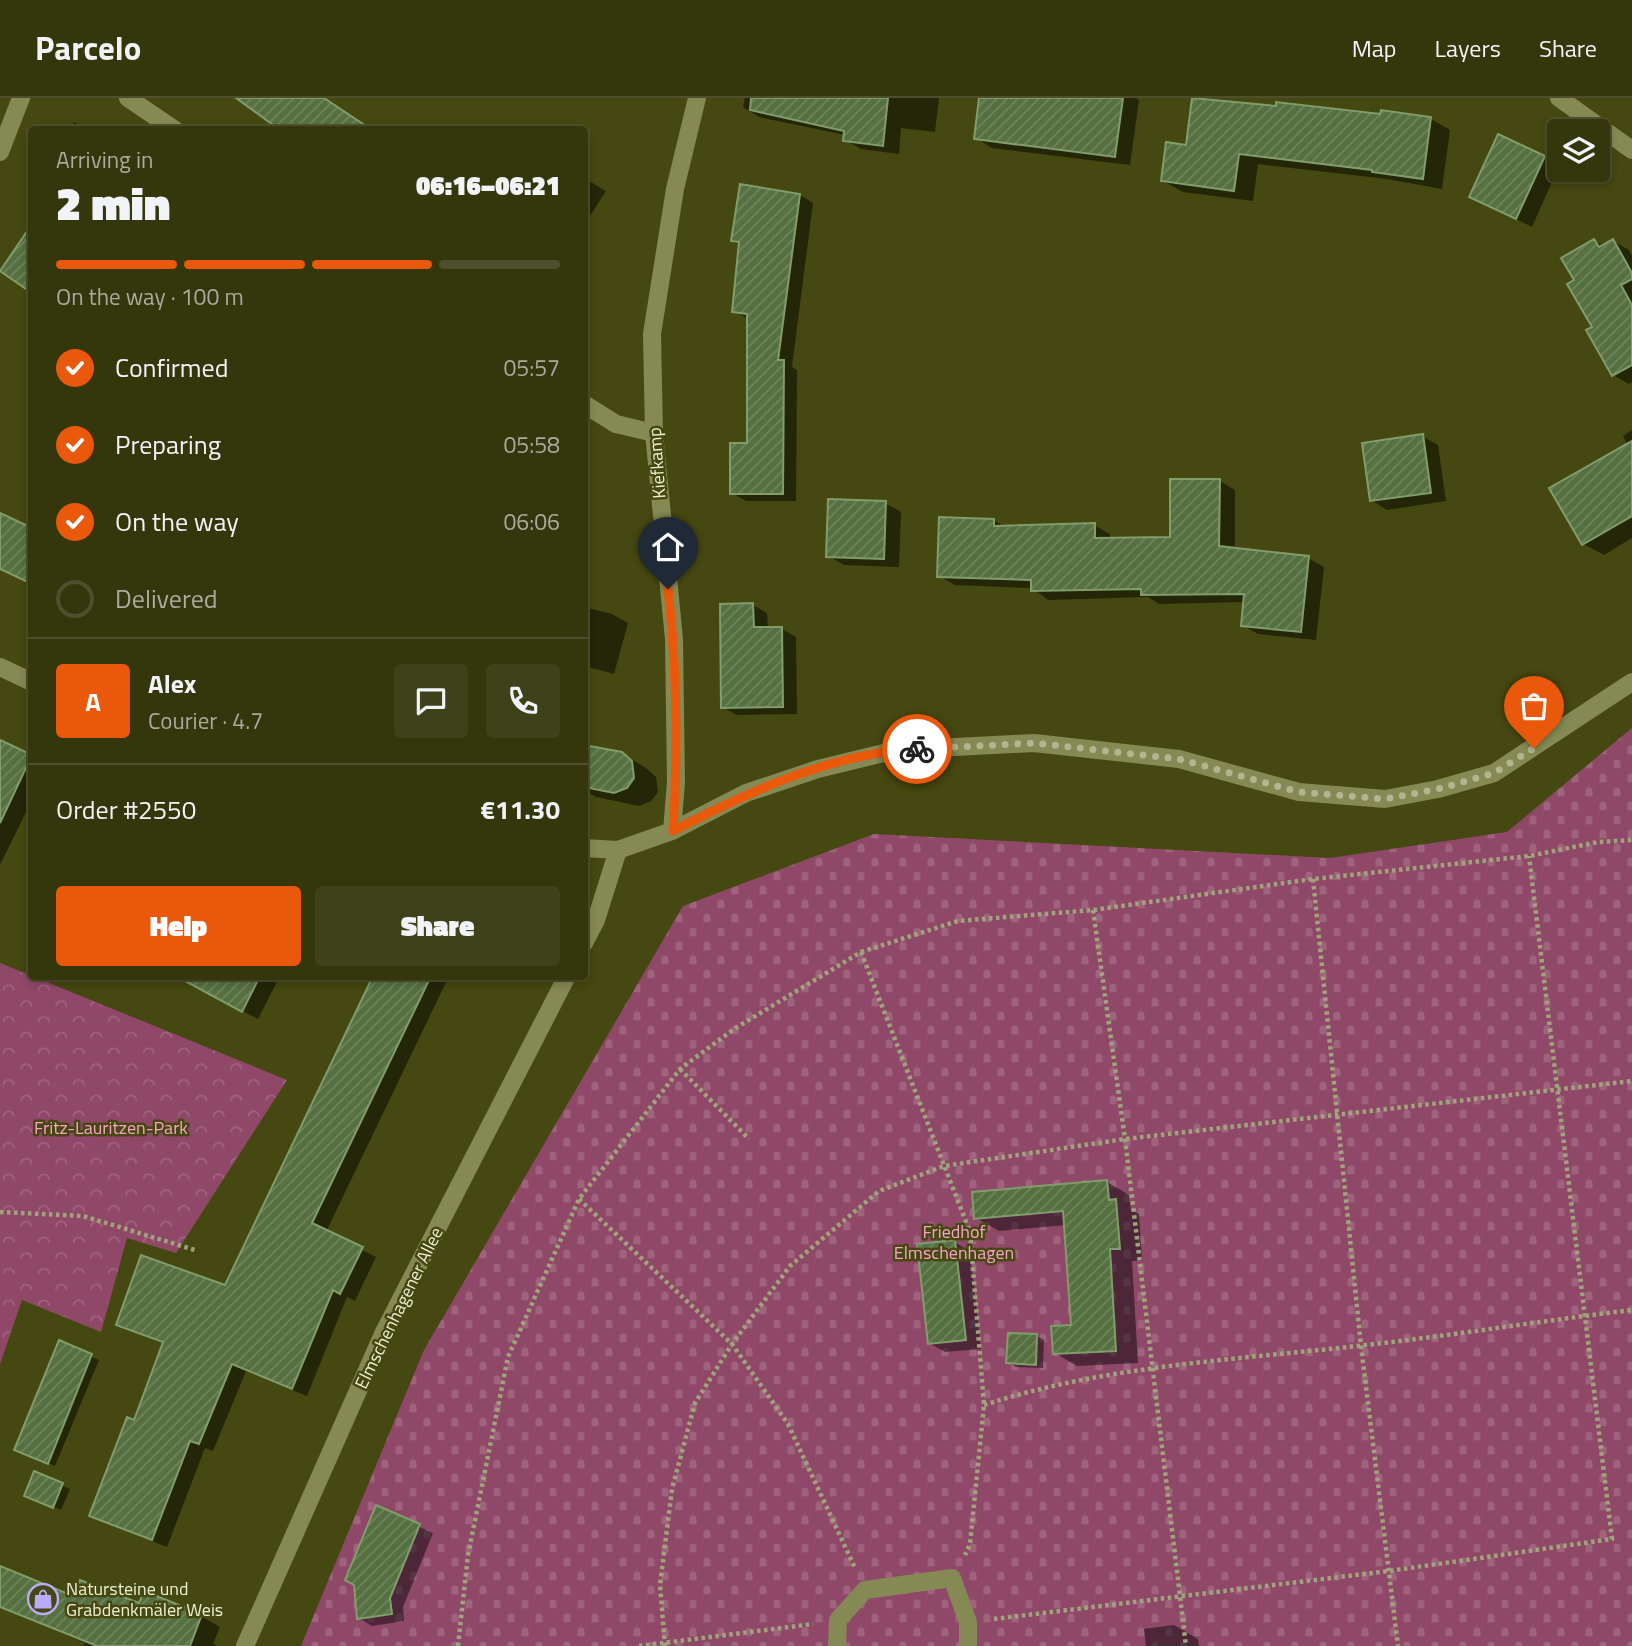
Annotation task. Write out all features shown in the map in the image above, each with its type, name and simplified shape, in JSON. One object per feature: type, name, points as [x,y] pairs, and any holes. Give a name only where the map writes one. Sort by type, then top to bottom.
[{"type":"street","points":[[0,152],[20,98]]},
{"type":"street","points":[[128,98],[169,126]]},
{"type":"street","name":"Kiefkamp","points":[[673,831],[676,782],[674,639],[654,433],[652,334],[675,189],[697,98]]},
{"type":"street","points":[[1559,98],[1632,150]]},
{"type":"street","points":[[588,406],[616,424],[654,433]]},
{"type":"street","points":[[0,667],[28,680]]},
{"type":"street","points":[[588,848],[618,850],[673,831],[746,793],[818,769],[896,750],[1034,743],[1179,759],[1299,792],[1385,799],[1438,789],[1494,773],[1632,682]]},
{"type":"street","points":[[588,935],[596,919],[618,850]]},
{"type":"street","name":"Elmschenhagener Allee","points":[[245,1646],[384,1332],[565,980]]},
{"type":"street","points":[[837,1646],[838,1620],[865,1590],[952,1578],[968,1622],[968,1646]]},
{"type":"path","points":[[458,1646],[468,1555],[508,1357],[579,1199],[680,1069],[734,1029],[861,952],[958,921],[1093,910],[1313,879],[1529,856],[1598,842],[1632,840]]},
{"type":"path","points":[[968,1622],[1389,1571],[1612,1539],[1529,856]]},
{"type":"path","points":[[1313,879],[1335,1116],[1398,1646]]},
{"type":"path","points":[[1093,910],[1125,1139],[1186,1646]]},
{"type":"path","points":[[861,952],[970,1232],[984,1405],[970,1544],[952,1578]]},
{"type":"path","points":[[680,1069],[749,1139]]},
{"type":"path","points":[[665,1644],[660,1585],[672,1489],[695,1403],[732,1344],[790,1266],[879,1191],[944,1166],[1125,1139],[1632,1081]]},
{"type":"path","points":[[579,1199],[732,1344],[788,1424],[865,1590]]},
{"type":"path","points":[[0,1212],[83,1216],[195,1250]]},
{"type":"path","points":[[984,1405],[1026,1391],[1151,1368],[1361,1346],[1632,1310]]},
{"type":"path","points":[[639,1646],[838,1620]]},
{"type":"green space","name":"Friedhof Elmschenhagen","points":[[1632,728],[1632,1646],[301,1646],[424,1350],[683,906],[874,834],[1330,858],[1507,832]]},
{"type":"green space","name":"Fritz-Lauritzen-Park","points":[[0,963],[28,974],[28,980],[42,980],[287,1080],[176,1253],[127,1238],[101,1332],[22,1300],[0,1364]]},
{"type":"building","points":[[236,98],[324,98],[366,126],[274,126]]},
{"type":"building","points":[[751,98],[888,98],[883,146],[843,141],[844,131],[750,110]]},
{"type":"building","points":[[979,98],[1123,98],[1115,157],[974,139]]},
{"type":"building","points":[[1192,98],[1276,106],[1276,102],[1380,114],[1381,110],[1431,117],[1423,179],[1239,154],[1234,191],[1161,181],[1166,142],[1186,145]]},
{"type":"building","points":[[1498,134],[1545,156],[1516,219],[1469,197]]},
{"type":"building","points":[[740,184],[800,194],[778,360],[784,360],[783,494],[730,494],[730,443],[747,443],[747,314],[732,312],[739,242],[731,241]]},
{"type":"building","points":[[28,230],[28,290],[0,271]]},
{"type":"building","points":[[1594,239],[1599,247],[1613,239],[1632,273],[1632,279],[1621,285],[1632,305],[1632,365],[1612,376],[1586,330],[1592,327],[1567,284],[1574,280],[1561,258]]},
{"type":"building","points":[[1423,434],[1431,493],[1370,501],[1362,443]]},
{"type":"building","points":[[1632,441],[1632,516],[1582,545],[1549,488]]},
{"type":"building","points":[[1170,479],[1220,479],[1219,546],[1309,556],[1301,632],[1241,626],[1244,594],[1141,595],[1141,589],[1031,591],[1031,580],[937,577],[939,517],[994,519],[994,526],[1095,523],[1095,538],[1170,537]]},
{"type":"building","points":[[828,499],[886,501],[884,559],[826,557]]},
{"type":"building","points":[[0,513],[28,526],[28,582],[0,569]]},
{"type":"building","points":[[753,603],[754,627],[782,627],[783,707],[721,708],[720,604]]},
{"type":"building","points":[[0,740],[28,753],[28,764],[0,823]]},
{"type":"building","points":[[588,746],[622,752],[632,761],[634,778],[627,788],[614,793],[588,788]]},
{"type":"building","points":[[183,980],[258,980],[242,1012]]},
{"type":"building","points":[[371,980],[429,980],[312,1223],[363,1247],[340,1294],[333,1290],[292,1389],[232,1364],[199,1444],[190,1441],[152,1540],[89,1516],[127,1417],[134,1420],[163,1342],[116,1325],[141,1255],[225,1285]]},
{"type":"building","points":[[1107,1180],[1109,1200],[1116,1199],[1120,1249],[1110,1249],[1116,1351],[1053,1354],[1051,1326],[1071,1325],[1063,1211],[974,1219],[972,1192]]},
{"type":"building","points":[[955,1240],[966,1340],[928,1344],[917,1244]]},
{"type":"building","points":[[1008,1333],[1037,1334],[1036,1365],[1006,1363]]},
{"type":"building","points":[[59,1340],[92,1354],[48,1464],[14,1450]]},
{"type":"building","points":[[34,1471],[63,1483],[53,1508],[24,1496]]},
{"type":"building","points":[[376,1505],[420,1524],[390,1598],[392,1614],[357,1619],[354,1585],[345,1580]]},
{"type":"building","points":[[0,1566],[73,1596],[80,1580],[139,1603],[144,1591],[202,1614],[190,1646],[97,1646],[0,1607]]},
{"type":"way so far","points":[[917,749],[1034,743],[1179,759],[1299,792],[1385,799],[1438,789],[1494,773],[1534,748]]},
{"type":"place","name":"Natursteine und Grabdenkmäler Weis","points":[[43,1599]]},
{"type":"route","points":[[668,589],[674,639],[676,729],[673,831],[746,793],[818,769],[896,750],[917,749]]}]
